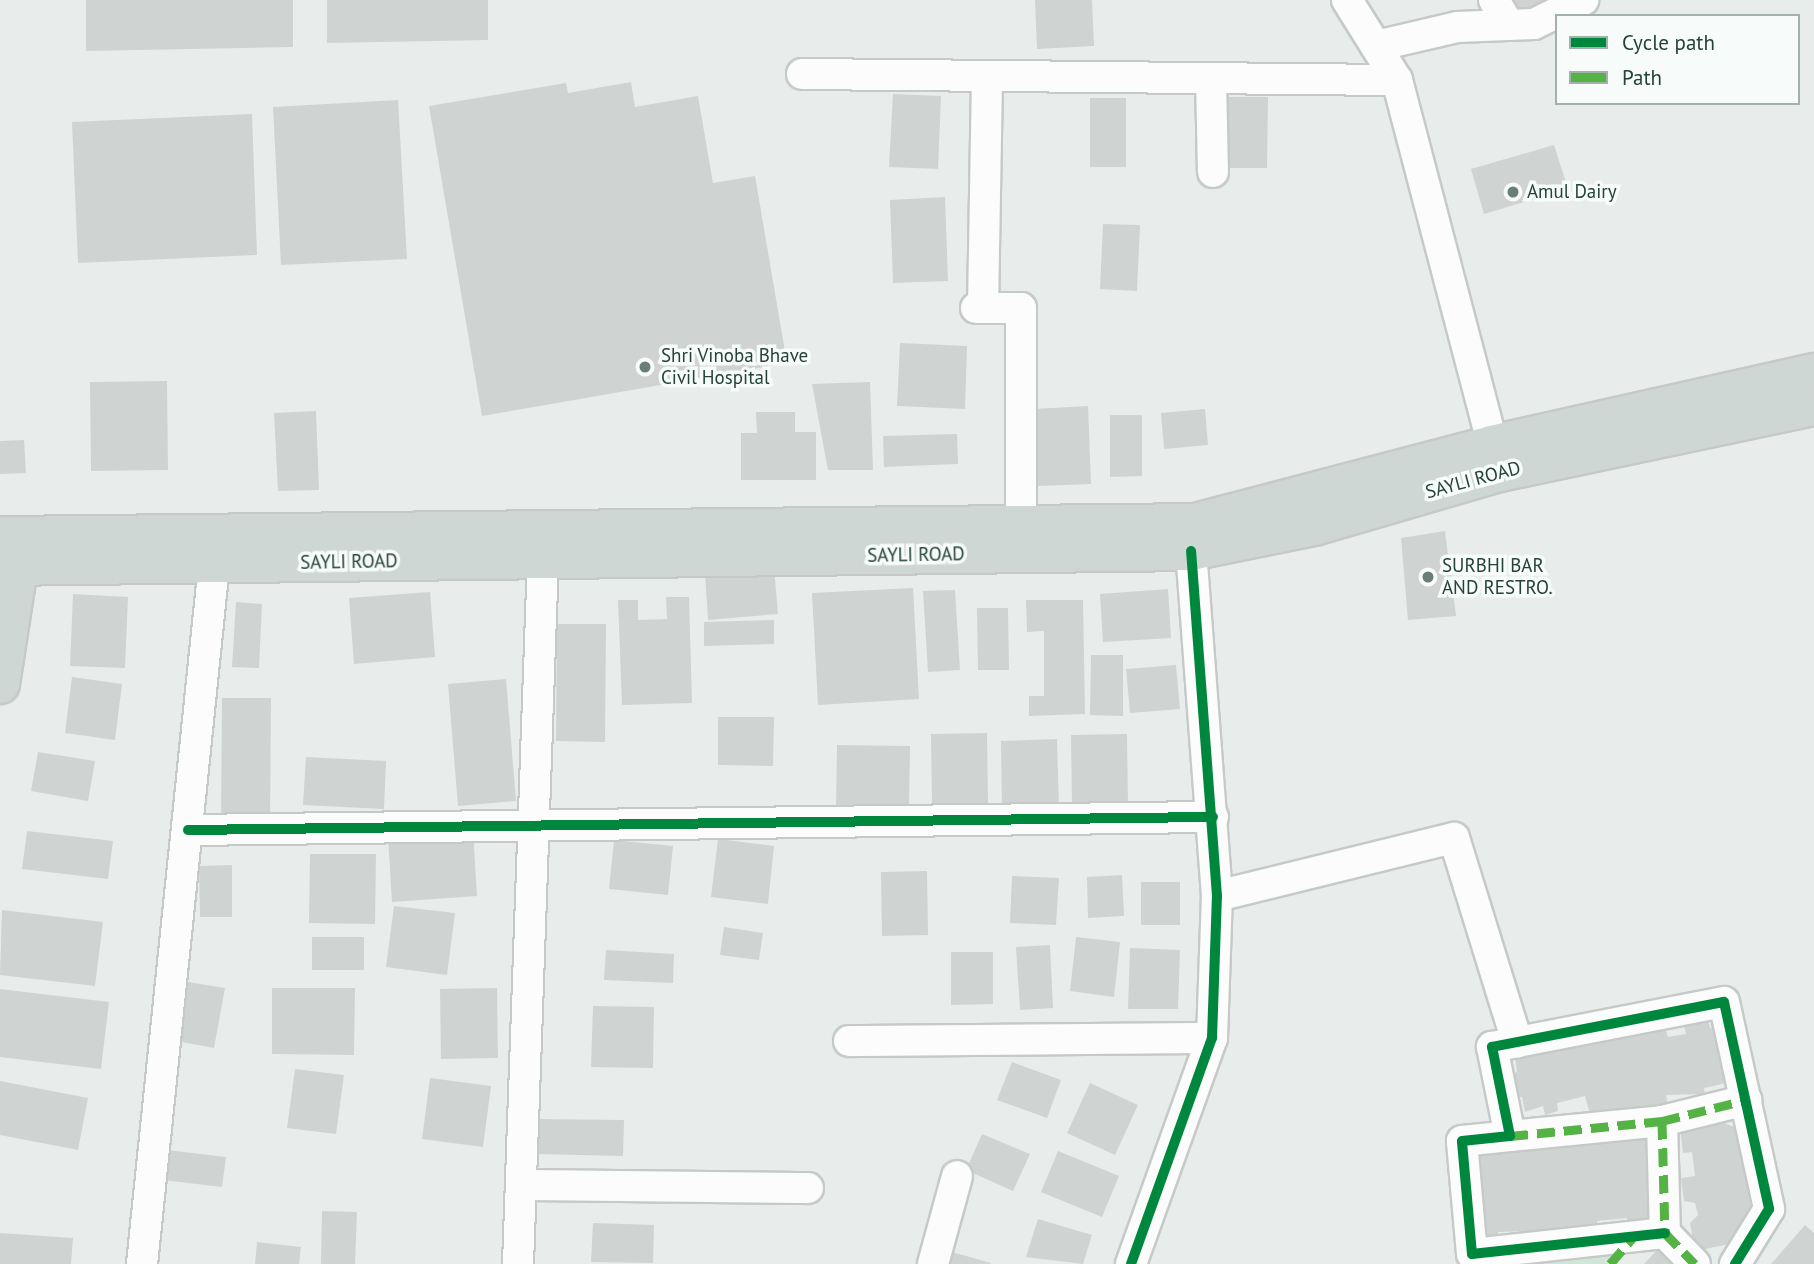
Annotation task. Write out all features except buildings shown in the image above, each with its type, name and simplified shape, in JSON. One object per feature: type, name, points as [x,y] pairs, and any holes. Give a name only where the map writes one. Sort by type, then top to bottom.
[{"type":"main road","points":[[0,684],[10,551],[1021,538],[1223,519],[1496,458],[1814,373]]},
{"type":"main road","name":"SAYLI ROAD","points":[[10,551],[214,565],[543,559],[1021,538],[1191,551],[1314,526],[1496,458],[1814,406]]},
{"type":"street","points":[[1347,0],[1396,80],[1496,458]]},
{"type":"street","points":[[1376,46],[1457,27],[1502,13],[1534,24],[1583,0]]},
{"type":"street","points":[[802,74],[1396,80]]},
{"type":"street","points":[[987,76],[979,308],[1021,308],[1021,538]]},
{"type":"street","points":[[1211,78],[1213,172]]},
{"type":"street","points":[[1131,1264],[1212,1038],[1217,896],[1191,551]]},
{"type":"street","points":[[518,1264],[536,826],[543,559]]},
{"type":"street","points":[[142,1264],[214,565]]},
{"type":"street","points":[[188,830],[1213,817]]},
{"type":"street","points":[[1217,896],[1454,838],[1517,1042]]},
{"type":"street","points":[[1510,1136],[1492,1047],[1724,1002],[1769,1209],[1735,1264]]},
{"type":"street","points":[[849,1041],[1212,1038]]},
{"type":"street","points":[[1665,1233],[1472,1254],[1462,1141],[1662,1121],[1746,1100]]},
{"type":"street","points":[[1662,1121],[1665,1233],[1695,1264]]},
{"type":"street","points":[[933,1264],[944,1242],[957,1177]]},
{"type":"street","points":[[521,1185],[808,1188]]},
{"type":"street","points":[[1610,1264],[1634,1236]]},
{"type":"green space","points":[[1634,1236],[1610,1264],[1498,1264]]},
{"type":"marked path","points":[[1510,1136],[1662,1121],[1746,1100]]},
{"type":"marked path","points":[[1662,1121],[1665,1233],[1695,1264]]},
{"type":"marked path","points":[[1610,1264],[1634,1236]]},
{"type":"cycle path","points":[[1131,1264],[1212,1038],[1217,896],[1191,551]]},
{"type":"cycle path","points":[[188,830],[1213,817]]},
{"type":"cycle path","points":[[1665,1233],[1472,1254],[1462,1141],[1510,1136],[1492,1047],[1724,1002],[1769,1209],[1735,1264]]},
{"type":"place","name":"Amul Dairy","points":[[1513,192]]},
{"type":"place","name":"Shri Vinoba Bhave Civil Hospital","points":[[645,367]]},
{"type":"place","name":"SURBHI BAR AND RESTRO.","points":[[1428,577]]}]
